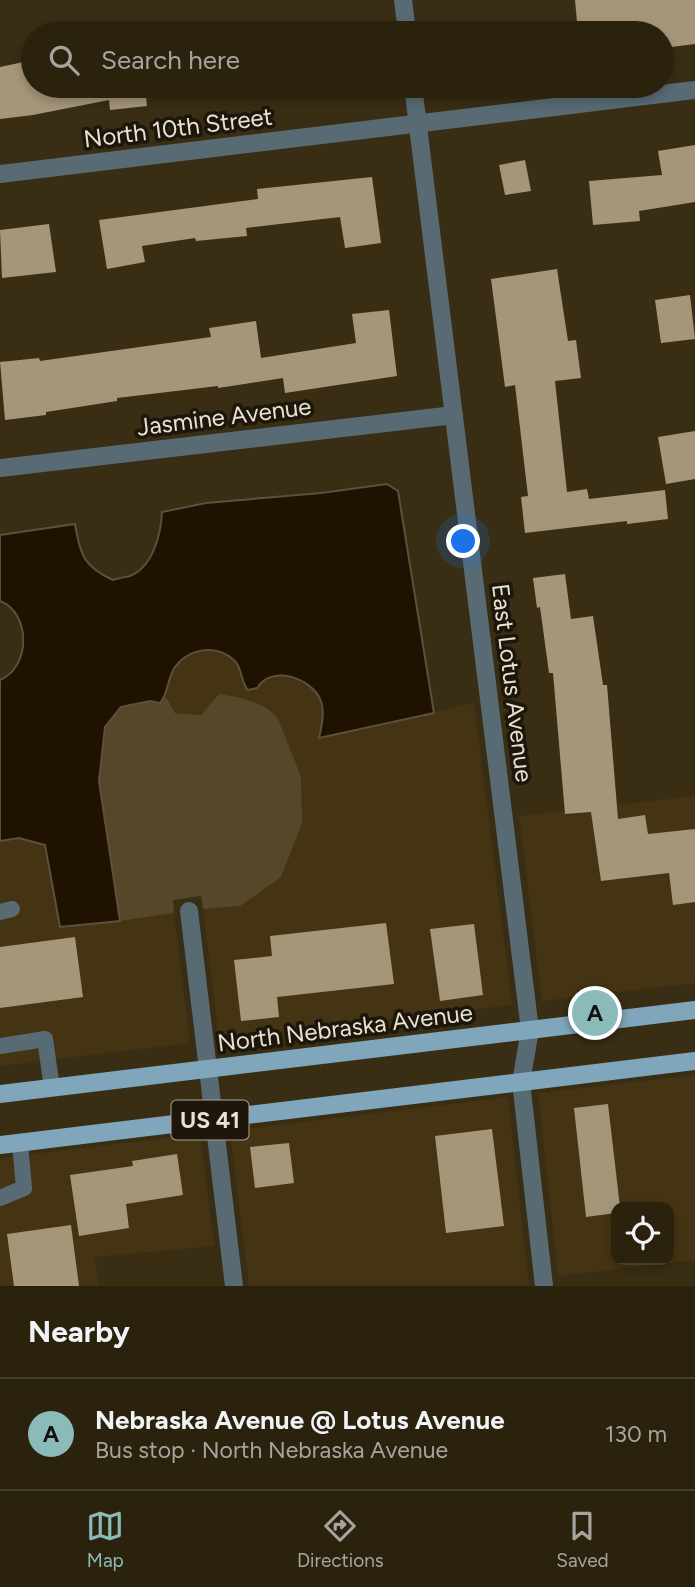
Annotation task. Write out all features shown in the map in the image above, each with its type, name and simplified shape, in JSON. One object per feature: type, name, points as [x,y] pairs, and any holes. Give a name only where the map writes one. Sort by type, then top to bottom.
[{"type":"main road","name":"North Nebraska Avenue","points":[[0,1094],[695,1010]]},
{"type":"main road","name":"US 41","points":[[0,1145],[695,1061]]},
{"type":"street","points":[[403,0],[406,21]]},
{"type":"street","name":"North 10th Street","points":[[674,93],[695,90]]},
{"type":"street","name":"East Lotus Avenue","points":[[414,98],[530,1030],[521,1082],[544,1286]]},
{"type":"street","name":"North 10th Street","points":[[0,174],[630,98]]},
{"type":"street","name":"Jasmine Avenue","points":[[0,468],[454,415]]},
{"type":"street","points":[[188,911],[234,1286]]},
{"type":"lane","points":[[0,1046],[45,1039],[52,1088]]},
{"type":"lane","points":[[0,1198],[24,1188],[20,1143]]},
{"type":"shaded area","points":[[387,484],[398,491],[434,713],[319,738],[322,705],[318,695],[305,683],[288,676],[279,676],[271,677],[257,688],[248,690],[237,664],[227,655],[203,650],[188,656],[172,671],[160,703],[150,701],[121,707],[105,727],[99,781],[120,921],[60,927],[45,845],[19,838],[0,841],[0,680],[17,664],[23,640],[17,617],[10,607],[0,601],[0,535],[75,524],[85,559],[96,570],[113,580],[130,576],[145,565],[158,540],[162,512],[206,503]]},
{"type":"shaded area","points":[[200,649],[218,652],[232,659],[242,674],[244,685],[261,683],[272,675],[304,681],[319,696],[323,719],[319,737],[474,703],[512,1005],[219,1039],[203,909],[240,906],[301,777],[278,718],[272,710],[201,715],[175,713],[166,697],[168,683],[174,668],[185,657]]},
{"type":"shaded area","points":[[219,694],[259,704],[273,712],[278,718],[301,777],[302,823],[281,877],[240,906],[203,909],[201,896],[173,900],[174,913],[120,921],[99,781],[106,727],[121,706],[150,701],[160,703],[166,697],[175,713],[201,715]]},
{"type":"shaded area","points":[[695,796],[695,983],[542,1001],[519,816]]},
{"type":"shaded area","points":[[19,838],[45,845],[60,927],[174,913],[190,1043],[0,1066],[0,841]]},
{"type":"shaded area","points":[[695,1075],[695,1260],[674,1262],[674,1202],[611,1202],[611,1265],[652,1265],[558,1276],[538,1093]]},
{"type":"shaded area","points":[[508,1097],[529,1286],[249,1286],[230,1131]]},
{"type":"shaded area","points":[[200,1134],[214,1246],[95,1257],[98,1286],[0,1286],[0,1158]]},
{"type":"building","points":[[575,0],[695,0],[695,44],[674,47],[674,21],[577,21]]},
{"type":"building","points":[[21,63],[21,98],[146,98],[147,106],[110,110],[109,100],[0,119],[0,67]]},
{"type":"building","points":[[695,145],[695,202],[639,211],[640,221],[593,225],[589,181],[662,175],[658,151]]},
{"type":"building","points":[[525,160],[531,191],[505,195],[499,165]]},
{"type":"building","points":[[372,177],[381,243],[345,248],[340,217],[246,228],[247,236],[196,241],[195,238],[142,246],[145,262],[107,269],[99,220],[258,199],[257,189]]},
{"type":"building","points":[[49,224],[56,272],[2,278],[0,230]]},
{"type":"building","points":[[557,269],[568,341],[576,340],[581,378],[555,381],[567,492],[587,489],[589,499],[665,490],[668,519],[525,533],[521,497],[528,496],[515,385],[505,387],[491,279]]},
{"type":"building","points":[[690,295],[695,339],[661,343],[655,300]]},
{"type":"building","points":[[389,310],[397,376],[285,393],[283,378],[218,388],[117,398],[117,401],[46,412],[46,415],[5,420],[0,362],[39,358],[40,361],[211,337],[209,328],[256,321],[261,358],[356,343],[352,314]]},
{"type":"building","points":[[695,431],[695,479],[666,484],[658,437]]},
{"type":"building","points":[[565,574],[571,619],[593,616],[603,685],[607,685],[618,819],[645,815],[648,834],[695,829],[695,902],[673,905],[669,873],[601,881],[591,812],[565,814],[553,673],[549,673],[533,578]]},
{"type":"building","points":[[386,923],[394,984],[277,997],[279,1017],[241,1021],[234,960],[272,956],[270,936]]},
{"type":"building","points":[[474,924],[483,995],[440,1001],[430,929]]},
{"type":"building","points":[[75,937],[83,997],[0,1008],[0,947]]},
{"type":"building","points":[[608,1104],[619,1202],[611,1202],[611,1214],[586,1217],[574,1108]]},
{"type":"building","points":[[492,1129],[504,1226],[446,1233],[435,1136]]},
{"type":"building","points":[[289,1143],[294,1183],[255,1188],[250,1147]]},
{"type":"building","points":[[177,1154],[183,1195],[126,1204],[129,1228],[79,1236],[70,1175],[133,1166],[132,1161]]},
{"type":"building","points":[[71,1225],[79,1286],[14,1286],[7,1234]]},
{"type":"place","name":"Nebraska Avenue @ Lotus Avenue","points":[[595,1013]]}]
